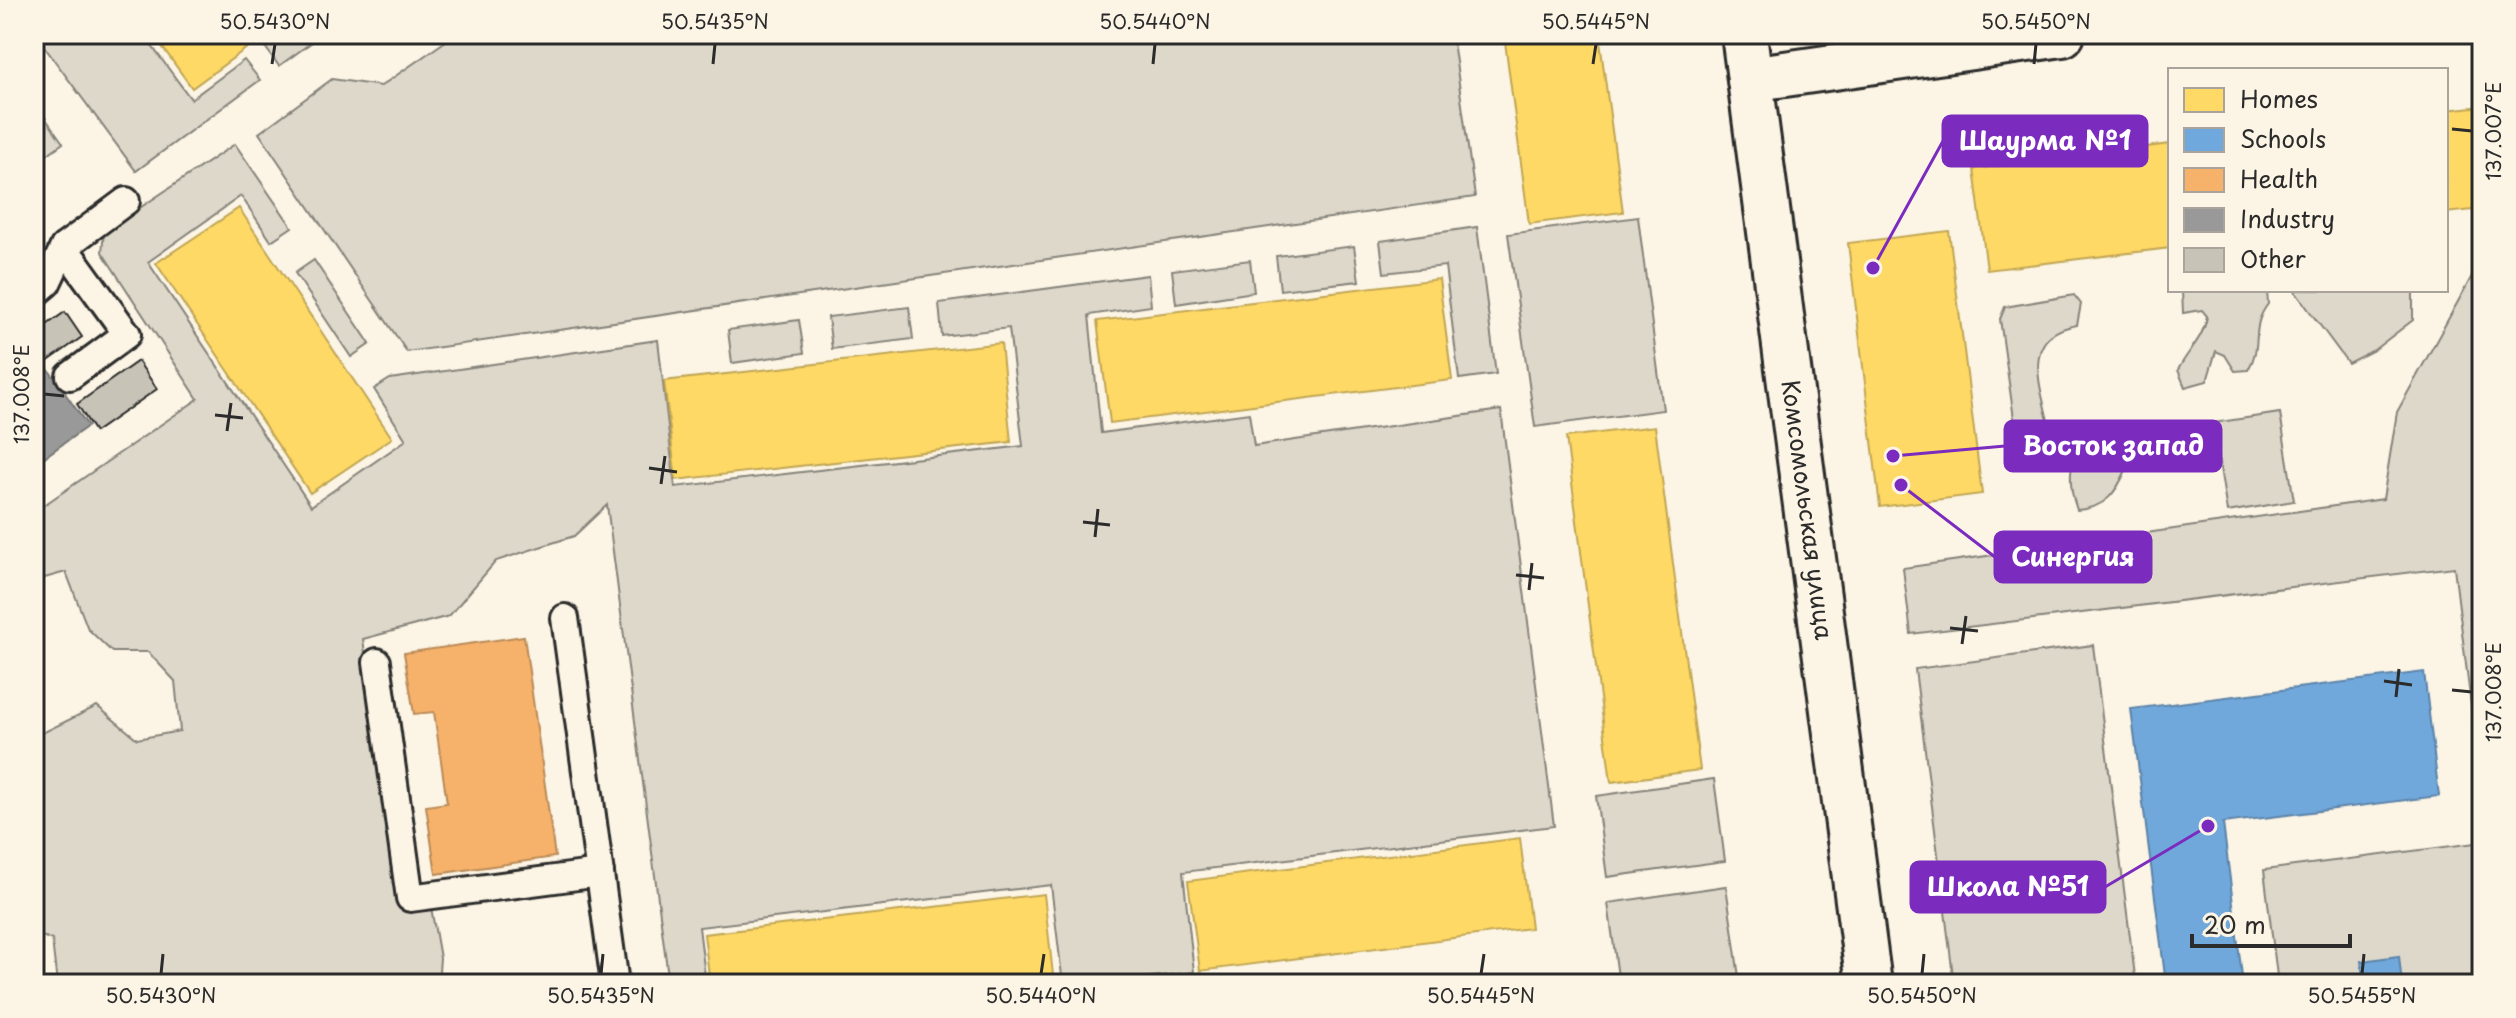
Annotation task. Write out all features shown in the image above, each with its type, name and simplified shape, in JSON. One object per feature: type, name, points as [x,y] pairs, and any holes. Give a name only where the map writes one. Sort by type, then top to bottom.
[{"type":"street","name":"Комсомольская улица","points":[[1744,34],[1869,984]]},
{"type":"street","points":[[1750,79],[2062,34]]},
{"type":"lane","points":[[34,294],[47,283],[64,247],[126,201]]},
{"type":"lane","points":[[64,247],[127,334],[70,376]]},
{"type":"lane","points":[[565,618],[615,984]]},
{"type":"lane","points":[[377,662],[410,898],[600,873]]},
{"type":"shaded area","points":[[35,34],[143,34],[191,99],[244,60],[260,80],[136,171]]},
{"type":"shaded area","points":[[278,34],[323,34],[279,66],[263,44]]},
{"type":"shaded area","points":[[456,34],[1452,34],[1475,197],[407,352],[259,133],[332,79],[381,86]]},
{"type":"shaded area","points":[[34,102],[63,143],[34,164]]},
{"type":"shaded area","points":[[235,144],[292,227],[271,241],[241,196],[148,262],[311,506],[406,440],[374,389],[390,379],[658,340],[675,487],[1023,446],[1009,328],[942,336],[939,303],[1148,275],[1151,306],[1089,315],[1101,433],[1249,413],[1254,446],[1501,410],[1554,826],[1183,872],[1194,972],[1093,984],[1063,984],[1051,885],[699,927],[706,984],[669,984],[607,505],[574,536],[496,561],[449,616],[363,639],[402,909],[431,907],[440,958],[438,984],[57,984],[52,940],[34,933],[34,737],[97,706],[137,739],[180,731],[175,681],[148,652],[112,652],[88,629],[66,572],[34,581],[34,512],[198,399],[102,252],[104,232]]},
{"type":"shaded area","points":[[1638,217],[1663,410],[1535,427],[1508,234]]},
{"type":"shaded area","points":[[1477,227],[1496,374],[1459,379],[1445,266],[1384,273],[1380,241]]},
{"type":"shaded area","points":[[1354,246],[1359,281],[1280,290],[1276,256]]},
{"type":"shaded area","points":[[2482,258],[2482,795],[2454,567],[1911,634],[1903,568],[2383,499],[2397,412]]},
{"type":"shaded area","points":[[314,260],[370,344],[351,357],[295,273]]},
{"type":"shaded area","points":[[1250,260],[1254,292],[1176,304],[1172,270]]},
{"type":"shaded area","points":[[2182,292],[2267,292],[2268,304],[2259,321],[2255,352],[2248,370],[2235,371],[2225,355],[2216,351],[2207,381],[2185,387],[2178,370],[2199,337],[2207,316],[2202,310],[2183,313]]},
{"type":"shaded area","points":[[2295,292],[2413,292],[2413,320],[2374,350],[2348,363]]},
{"type":"shaded area","points":[[2074,295],[2081,304],[2077,325],[2058,331],[2046,340],[2040,353],[2040,384],[2051,435],[2035,454],[2016,433],[2000,319],[2005,307]]},
{"type":"shaded area","points":[[909,307],[913,339],[832,349],[828,317]]},
{"type":"shaded area","points":[[799,320],[804,353],[732,363],[728,330]]},
{"type":"shaded area","points":[[2280,413],[2294,501],[2227,512],[2213,423]]},
{"type":"shaded area","points":[[2085,445],[2115,451],[2127,468],[2109,498],[2096,506],[2077,510],[2071,475],[2075,459]]},
{"type":"shaded area","points":[[2093,645],[2136,984],[1954,984],[1915,669]]},
{"type":"shaded area","points":[[1714,779],[1725,861],[1607,877],[1596,796]]},
{"type":"shaded area","points":[[2475,843],[2482,898],[2482,984],[2278,984],[2264,870]]},
{"type":"shaded area","points":[[1726,886],[1740,984],[1619,984],[1608,903]]},
{"type":"building: Homes","points":[[153,34],[266,34],[192,88]]},
{"type":"building: Homes","points":[[1504,34],[1599,34],[1623,212],[1529,224]]},
{"type":"building: Homes","points":[[2482,106],[2482,209],[2448,213],[2448,110]]},
{"type":"building: Homes","points":[[2168,144],[2168,248],[1987,270],[1974,169]]},
{"type":"building: Homes","points":[[239,208],[392,438],[310,493],[156,263]]},
{"type":"building: Homes","points":[[1949,231],[1982,494],[1880,507],[1848,243]]},
{"type":"building: Homes","points":[[1439,279],[1452,380],[1110,423],[1097,321]]},
{"type":"building: Homes","points":[[1001,343],[1011,442],[676,480],[664,381]]},
{"type":"building: Homes","points":[[1655,426],[1700,770],[1611,782],[1566,437]]},
{"type":"building: Homes","points":[[1520,838],[1531,928],[1200,971],[1188,881]]},
{"type":"building: Homes","points":[[1044,894],[1054,984],[710,984],[704,934]]},
{"type":"building: Schools","points":[[2424,672],[2439,796],[2223,823],[2243,984],[2166,984],[2131,709]]},
{"type":"building: Schools","points":[[2399,956],[2402,984],[2364,984],[2361,961]]},
{"type":"building: Health","points":[[524,636],[555,857],[436,874],[426,806],[447,803],[434,712],[414,714],[404,653]]},
{"type":"building: Industry","points":[[34,349],[88,426],[43,458],[34,446]]},
{"type":"building: Other","points":[[65,312],[82,337],[44,364],[34,349],[34,334]]},
{"type":"building: Other","points":[[138,361],[157,389],[95,432],[77,404]]},
{"type":"place","name":"Шаурма №1","points":[[1873,268]]},
{"type":"place","name":"Восток запад","points":[[1893,456]]},
{"type":"place","name":"Синергия","points":[[1901,485]]},
{"type":"place","name":"Школа №51","points":[[2208,826]]}]
